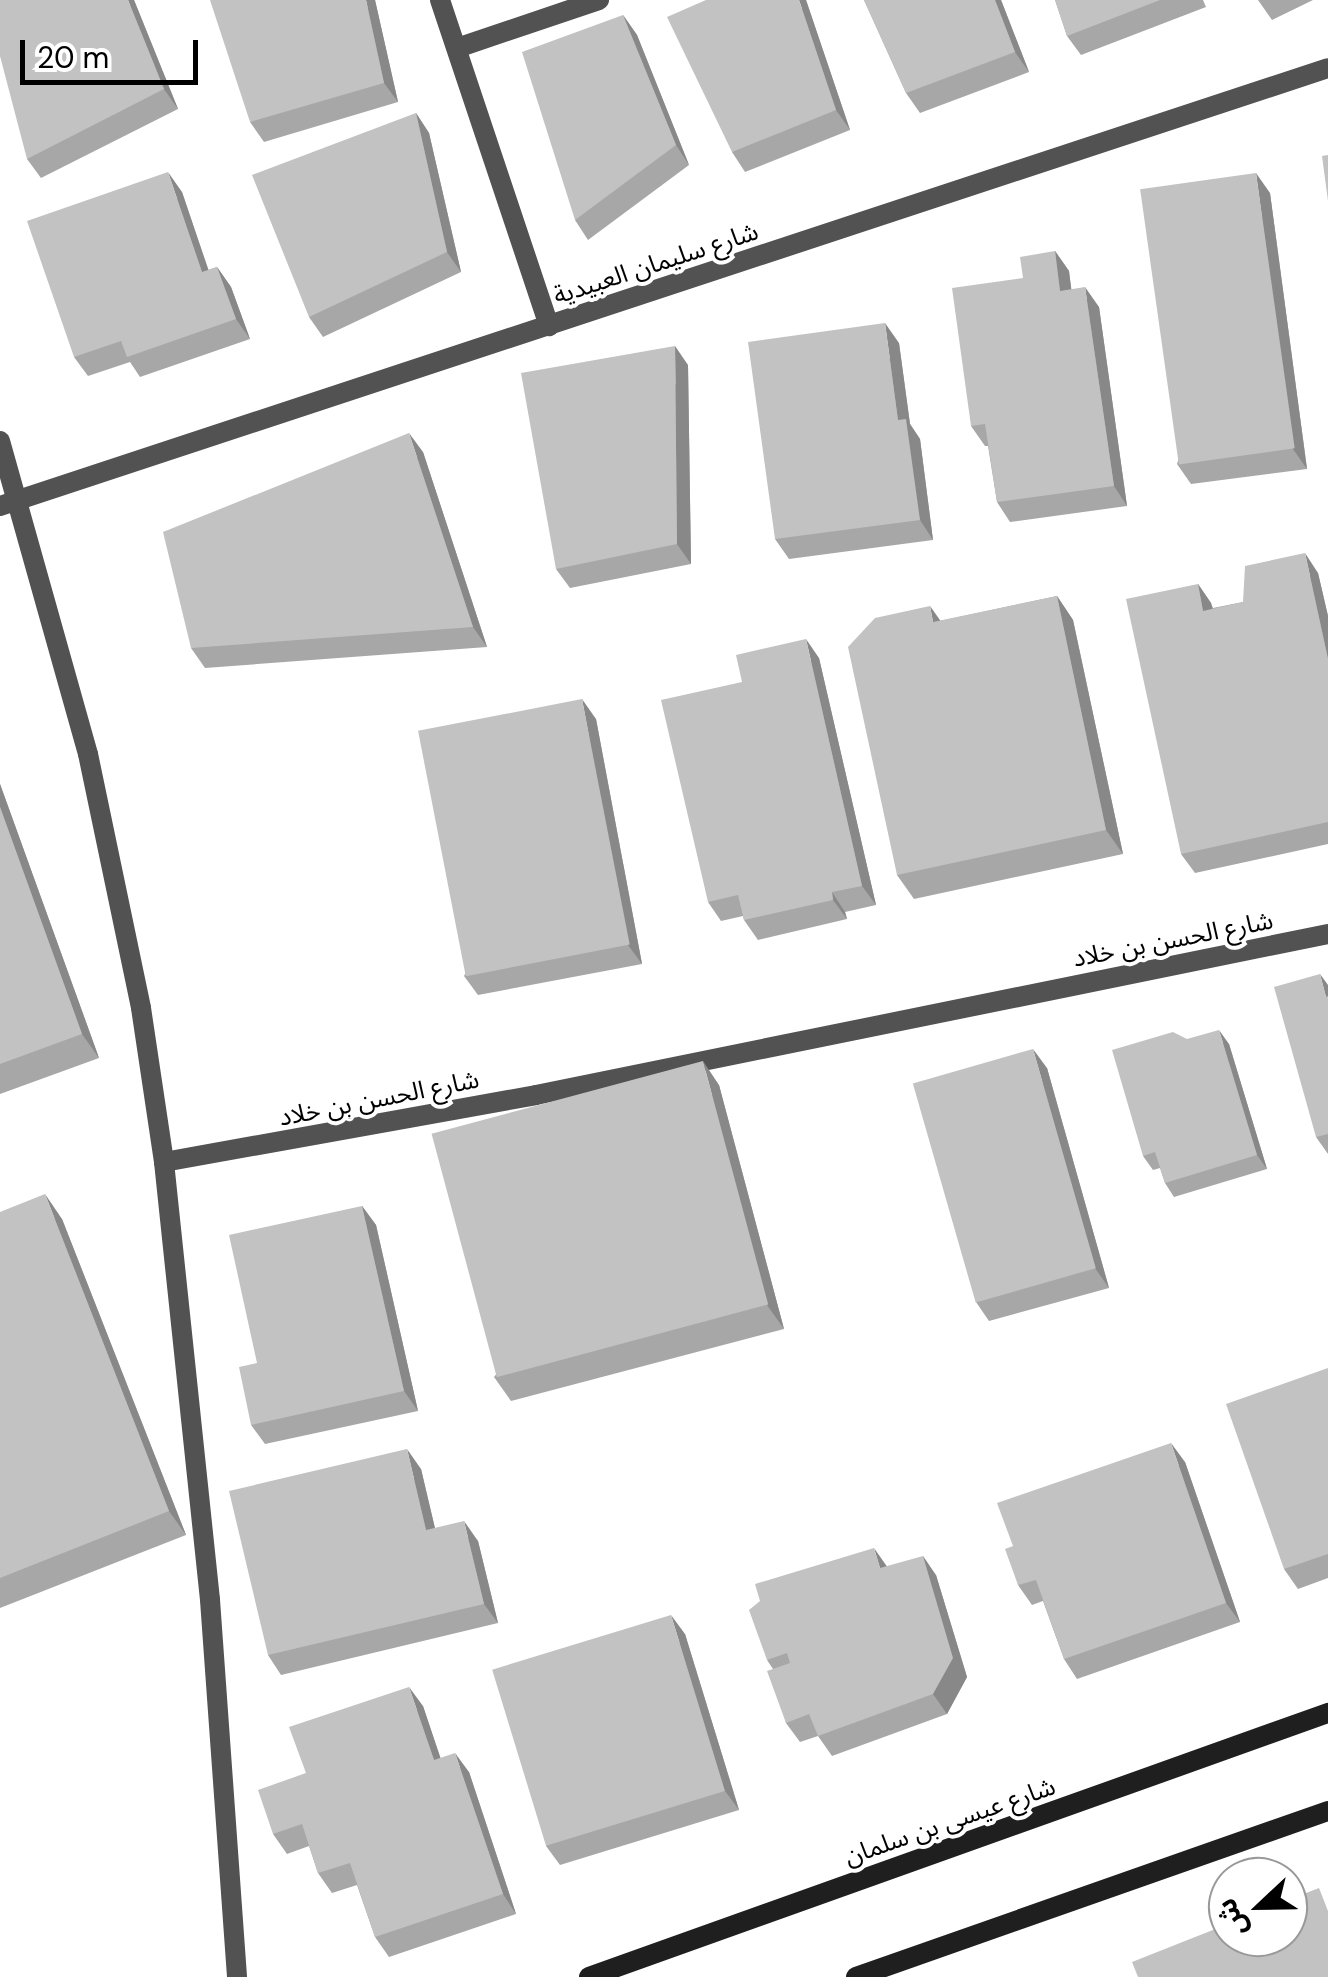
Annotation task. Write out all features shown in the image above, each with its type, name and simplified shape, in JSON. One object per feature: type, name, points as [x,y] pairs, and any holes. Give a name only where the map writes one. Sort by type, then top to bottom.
[{"type":"street","points":[[440,0],[549,326]]},
{"type":"street","points":[[457,48],[600,0]]},
{"type":"street","name":"شارع سليمان العبيدية","points":[[9,503],[1328,68]]},
{"type":"street","points":[[0,441],[9,503],[88,754],[141,1008],[164,1162],[210,1600],[237,1977]]},
{"type":"street","name":"شارع الحسن بن خلاد","points":[[164,1162],[536,1095],[1328,934]]},
{"type":"street","name":"شارع عيسى بن سلمان","points":[[588,1977],[1328,1712]]},
{"type":"street","points":[[856,1977],[1328,1811]]},
{"type":"building","points":[[0,0],[128,0],[164,89],[27,159],[0,56]]},
{"type":"building","points":[[210,0],[366,0],[384,83],[250,122]]},
{"type":"building","points":[[706,0],[799,0],[836,110],[732,152],[667,17]]},
{"type":"building","points":[[864,0],[995,0],[1015,52],[906,93]]},
{"type":"building","points":[[1055,0],[1160,0],[1067,36]]},
{"type":"building","points":[[623,15],[676,145],[575,220],[522,52]]},
{"type":"building","points":[[416,113],[447,252],[309,317],[252,175]]},
{"type":"building","points":[[1328,155],[1328,201],[1322,156]]},
{"type":"building","points":[[168,172],[202,272],[217,267],[236,319],[127,357],[121,341],[74,357],[27,221]]},
{"type":"building","points":[[1256,173],[1295,448],[1179,465],[1140,189]]},
{"type":"building","points":[[1055,251],[1060,291],[1085,287],[1114,486],[997,502],[985,424],[971,426],[952,288],[1023,278],[1020,257]]},
{"type":"building","points":[[885,323],[898,420],[906,419],[920,520],[775,539],[748,342]]},
{"type":"building","points":[[675,346],[677,544],[556,569],[521,373]]},
{"type":"building","points":[[409,433],[473,627],[191,648],[163,532]]},
{"type":"building","points":[[1305,553],[1328,659],[1328,822],[1181,854],[1126,599],[1198,584],[1203,611],[1243,602],[1245,566]]},
{"type":"building","points":[[1057,596],[1106,830],[897,875],[848,647],[875,618],[930,606],[933,622]]},
{"type":"building","points":[[806,639],[862,886],[832,892],[833,900],[744,920],[738,895],[708,902],[661,700],[742,682],[736,655]]},
{"type":"building","points":[[582,699],[630,944],[466,976],[418,731]]},
{"type":"building","points":[[0,807],[82,1034],[0,1064]]},
{"type":"building","points":[[1320,974],[1328,996],[1328,1134],[1316,1137],[1274,987]]},
{"type":"building","points":[[1219,1030],[1257,1155],[1165,1183],[1155,1152],[1143,1156],[1112,1050],[1173,1032],[1187,1039]]},
{"type":"building","points":[[1033,1049],[1096,1268],[976,1303],[913,1083]]},
{"type":"building","points":[[703,1061],[768,1304],[497,1377],[432,1134]]},
{"type":"building","points":[[45,1194],[169,1511],[0,1578],[0,1212]]},
{"type":"building","points":[[362,1206],[404,1391],[251,1425],[239,1367],[257,1363],[229,1235]]},
{"type":"building","points":[[1328,1368],[1328,1554],[1284,1569],[1226,1404]]},
{"type":"building","points":[[1171,1443],[1226,1603],[1064,1659],[1036,1580],[1018,1585],[1005,1549],[1013,1546],[997,1503]]},
{"type":"building","points":[[407,1449],[426,1530],[464,1521],[484,1604],[268,1655],[229,1491]]},
{"type":"building","points":[[874,1548],[880,1568],[923,1556],[953,1658],[933,1694],[818,1736],[809,1714],[786,1723],[767,1671],[790,1663],[787,1653],[767,1660],[749,1610],[760,1601],[755,1584]]},
{"type":"building","points":[[671,1615],[725,1791],[546,1846],[492,1670]]},
{"type":"building","points":[[409,1687],[434,1760],[455,1753],[503,1894],[375,1937],[350,1863],[318,1873],[302,1824],[273,1834],[258,1790],[306,1773],[289,1727]]},
{"type":"building","points":[[1319,1888],[1328,1911],[1328,1977],[1138,1977],[1132,1962],[1208,1932],[1208,1957],[1308,1957],[1308,1892]]}]
